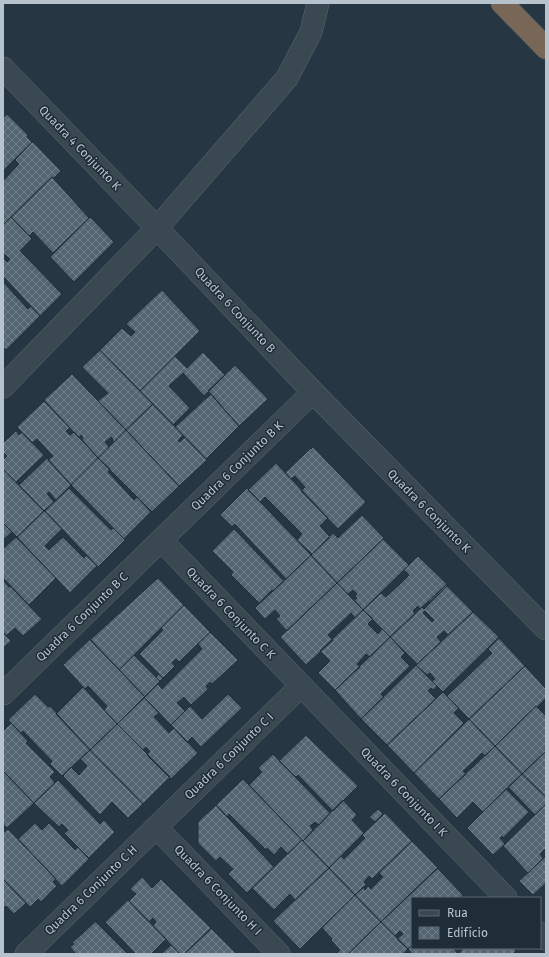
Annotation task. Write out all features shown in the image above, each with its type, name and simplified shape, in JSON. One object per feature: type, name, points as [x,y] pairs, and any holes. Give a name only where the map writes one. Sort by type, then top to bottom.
[{"type":"highway","points":[[502,3],[546,48]]},
{"type":"street","points":[[3,387],[158,228],[287,78],[311,32],[318,3]]},
{"type":"street","name":"Quadra 4 Conjunto K","points":[[3,68],[158,228]]},
{"type":"street","name":"Quadra 6 Conjunto B","points":[[158,228],[312,392]]},
{"type":"street","name":"Quadra 6 Conjunto B K","points":[[161,540],[312,392]]},
{"type":"street","name":"Quadra 6 Conjunto K","points":[[312,392],[546,629]]},
{"type":"street","name":"Quadra 6 Conjunto C K","points":[[161,540],[301,686]]},
{"type":"street","name":"Quadra 6 Conjunto B C","points":[[3,694],[161,540]]},
{"type":"street","name":"Quadra 6 Conjunto C I","points":[[156,827],[301,686]]},
{"type":"street","name":"Quadra 6 Conjunto I K","points":[[301,686],[505,897]]},
{"type":"street","name":"Quadra 6 Conjunto C H","points":[[26,954],[156,827]]},
{"type":"street","name":"Quadra 6 Conjunto H I","points":[[156,827],[279,954]]},
{"type":"building","points":[[7,114],[28,135],[27,137],[32,142],[3,171],[3,118]]},
{"type":"building","points":[[32,142],[61,171],[54,178],[52,177],[3,225],[3,181],[19,164],[15,160]]},
{"type":"building","points":[[52,177],[89,218],[53,253],[33,232],[29,236],[11,217]]},
{"type":"building","points":[[11,217],[32,239],[20,251],[62,294],[40,316],[3,276],[3,258],[7,262],[10,259],[4,254],[3,255],[3,225]]},
{"type":"building","points":[[90,217],[114,242],[74,282],[50,257]]},
{"type":"building","points":[[3,282],[28,309],[31,306],[40,316],[6,350],[3,347]]},
{"type":"building","points":[[162,290],[200,331],[140,391],[100,350],[122,328],[131,336],[135,332],[126,324]]},
{"type":"building","points":[[100,350],[153,404],[126,430],[98,401],[108,393],[82,367]]},
{"type":"building","points":[[203,352],[225,375],[204,396],[183,373],[169,386],[190,408],[173,425],[140,391],[175,356],[187,368]]},
{"type":"building","points":[[235,365],[268,399],[239,426],[208,391]]},
{"type":"building","points":[[72,374],[126,430],[114,442],[111,437],[105,442],[109,447],[98,458],[82,440],[83,438],[81,435],[79,438],[44,400]]},
{"type":"building","points":[[211,394],[239,426],[206,459],[175,427]]},
{"type":"building","points":[[44,401],[70,428],[66,431],[70,435],[74,432],[98,458],[71,485],[48,460],[53,456],[37,439],[32,443],[17,427]]},
{"type":"building","points":[[153,404],[183,435],[178,441],[180,442],[185,437],[207,460],[179,486],[126,430]]},
{"type":"building","points":[[126,430],[179,486],[152,512],[98,458]]},
{"type":"building","points":[[16,431],[19,435],[22,432],[44,455],[16,482],[3,469],[3,460],[7,456],[3,452],[3,443]]},
{"type":"building","points":[[313,447],[366,502],[338,529],[301,491],[305,487],[295,476],[291,479],[285,473]]},
{"type":"building","points":[[47,458],[71,485],[56,500],[49,492],[47,494],[54,502],[44,511],[19,485]]},
{"type":"building","points":[[98,458],[110,469],[108,472],[134,500],[137,497],[151,512],[124,539],[71,485]]},
{"type":"building","points":[[276,463],[328,518],[320,526],[330,537],[312,554],[297,540],[302,534],[265,497],[260,502],[248,490]]},
{"type":"building","points":[[3,469],[44,511],[17,537],[3,523]]},
{"type":"building","points":[[69,488],[111,530],[113,528],[125,540],[98,567],[45,511]]},
{"type":"building","points":[[247,488],[311,555],[286,579],[235,524],[232,527],[220,515]]},
{"type":"building","points":[[44,511],[62,529],[45,546],[49,550],[63,537],[84,558],[86,555],[97,566],[70,593],[17,537]]},
{"type":"building","points":[[362,515],[384,538],[337,583],[311,555],[333,533],[338,538]]},
{"type":"building","points":[[3,523],[12,532],[3,540]]},
{"type":"building","points":[[234,529],[284,581],[259,603],[231,575],[233,572],[212,551]]},
{"type":"building","points":[[16,537],[56,578],[29,605],[3,578],[3,549]]},
{"type":"building","points":[[383,539],[409,565],[363,610],[354,600],[357,598],[355,597],[357,594],[353,590],[348,594],[337,583]]},
{"type":"building","points":[[311,555],[337,583],[287,631],[276,619],[280,616],[275,610],[265,619],[255,608]]},
{"type":"building","points":[[418,556],[447,584],[420,609],[418,606],[413,611],[415,614],[390,637],[363,610],[381,593],[386,597],[400,584],[409,575],[404,570]]},
{"type":"building","points":[[158,578],[184,605],[119,670],[90,640]]},
{"type":"building","points":[[3,580],[42,619],[23,636],[15,628],[6,636],[3,632]]},
{"type":"building","points":[[337,583],[363,610],[355,618],[351,613],[328,635],[333,640],[306,665],[280,637]]},
{"type":"building","points":[[447,584],[447,586],[429,603],[428,602]]},
{"type":"building","points":[[447,586],[473,612],[448,635],[444,631],[437,637],[441,642],[417,664],[390,637],[422,607],[424,609]],"holes":[[[425,611],[434,620],[432,622],[423,613]]]},
{"type":"building","points":[[184,605],[210,632],[179,662],[176,659],[172,663],[175,666],[163,678],[139,654],[163,630],[161,628]]},
{"type":"building","points":[[363,610],[373,619],[368,624],[378,634],[382,629],[390,637],[370,657],[366,654],[357,664],[360,667],[335,690],[318,673],[330,661],[320,651]]},
{"type":"building","points":[[473,612],[499,637],[443,692],[432,681],[435,679],[430,673],[427,675],[416,665]]},
{"type":"building","points":[[3,632],[11,641],[3,648]]},
{"type":"building","points":[[210,632],[238,660],[212,684],[210,682],[206,686],[208,689],[191,705],[184,697],[177,703],[185,711],[171,725],[144,697],[158,684],[162,689],[202,649],[198,644]]},
{"type":"building","points":[[390,637],[405,653],[401,657],[410,666],[381,694],[384,697],[361,719],[335,690]]},
{"type":"building","points":[[499,638],[525,666],[469,719],[447,696],[492,653],[488,649]]},
{"type":"building","points":[[90,639],[145,697],[117,724],[104,710],[107,706],[88,686],[85,689],[63,665]]},
{"type":"building","points":[[134,655],[160,681],[145,697],[119,670]]},
{"type":"building","points":[[416,665],[437,686],[434,690],[431,688],[428,691],[436,699],[387,745],[361,719]]},
{"type":"building","points":[[525,666],[546,689],[546,698],[495,746],[469,719]]},
{"type":"building","points":[[159,674],[163,678],[160,681],[156,677]]},
{"type":"building","points":[[83,687],[117,724],[90,750],[56,714]]},
{"type":"building","points":[[443,692],[459,708],[454,713],[464,723],[414,773],[387,745]]},
{"type":"building","points":[[35,694],[48,707],[50,706],[90,750],[62,776],[50,764],[52,761],[23,731],[21,733],[8,720]]},
{"type":"building","points":[[228,694],[242,708],[201,747],[192,737],[187,742],[171,725],[190,706],[202,719]]},
{"type":"building","points":[[144,697],[159,713],[154,717],[169,733],[174,728],[198,753],[171,779],[147,755],[150,751],[146,747],[143,750],[117,724]]},
{"type":"building","points":[[536,706],[546,716],[546,751],[522,774],[495,746]]},
{"type":"building","points":[[469,719],[495,746],[485,756],[482,753],[463,771],[466,774],[439,799],[414,773]]},
{"type":"building","points":[[11,723],[28,741],[26,743],[55,772],[50,777],[55,783],[34,803],[3,771],[3,731]]},
{"type":"building","points":[[117,724],[170,777],[143,804],[90,750]]},
{"type":"building","points":[[306,735],[358,786],[333,811],[298,775],[296,777],[279,761]]},
{"type":"building","points":[[495,746],[522,774],[483,812],[473,802],[457,818],[439,799]]},
{"type":"building","points":[[90,750],[143,804],[128,818],[112,802],[100,815],[63,776],[71,767],[79,775],[87,766],[80,759]]},
{"type":"building","points":[[546,751],[546,797],[522,774]]},
{"type":"building","points":[[273,754],[330,813],[319,825],[315,822],[310,826],[313,830],[303,841],[249,785],[262,772],[258,768]]},
{"type":"building","points":[[3,771],[34,803],[7,828],[3,824]]},
{"type":"building","points":[[522,774],[546,797],[546,804],[535,815],[508,787]]},
{"type":"building","points":[[243,779],[302,840],[288,854],[281,847],[274,855],[267,848],[266,850],[229,814],[227,817],[216,805]]},
{"type":"building","points":[[58,780],[100,824],[104,820],[115,832],[89,858],[64,833],[68,830],[62,824],[59,827],[34,803]]},
{"type":"building","points":[[506,789],[529,812],[503,838],[502,836],[500,838],[505,844],[493,855],[467,828]]},
{"type":"building","points":[[343,800],[357,815],[352,820],[364,833],[329,868],[303,841]]},
{"type":"building","points":[[546,804],[546,848],[540,854],[543,858],[528,873],[503,846]]},
{"type":"building","points":[[216,805],[274,867],[247,893],[228,874],[233,869],[220,857],[216,861],[198,843],[198,822]]},
{"type":"building","points":[[378,809],[383,814],[375,822],[369,817]]},
{"type":"building","points":[[385,813],[412,841],[372,879],[369,876],[364,882],[366,885],[355,895],[329,868],[341,856],[344,859],[365,838],[362,835]]},
{"type":"building","points":[[35,823],[42,830],[49,823],[75,850],[78,847],[89,859],[62,886],[18,839]]},
{"type":"building","points":[[8,829],[56,879],[53,882],[57,886],[41,902],[38,899],[30,907],[3,879],[3,833]]},
{"type":"building","points":[[302,840],[329,868],[295,900],[290,894],[274,910],[252,888]]},
{"type":"building","points":[[412,841],[438,868],[381,922],[355,895],[363,887],[365,890],[368,886],[371,889],[383,877],[379,873]]},
{"type":"building","points":[[546,856],[546,883],[533,895],[519,881]]},
{"type":"building","points":[[329,868],[355,895],[300,949],[273,921]]},
{"type":"building","points":[[437,868],[463,895],[462,897],[411,897],[411,946],[408,949],[397,939],[403,934],[400,931],[395,936],[381,922]]},
{"type":"building","points":[[142,877],[152,888],[161,879],[211,928],[184,954],[180,954],[153,926],[156,922],[153,918],[149,922],[129,901],[136,894],[130,889]]},
{"type":"building","points":[[3,879],[26,903],[14,914],[6,906],[3,908]]},
{"type":"building","points":[[355,895],[381,922],[348,954],[336,954],[340,950],[322,928]]},
{"type":"building","points":[[128,900],[166,939],[151,954],[136,954],[105,922]]},
{"type":"building","points":[[96,921],[128,954],[76,954],[70,947],[74,944],[72,943]]},
{"type":"building","points":[[381,922],[408,949],[403,954],[348,954]]},
{"type":"building","points":[[211,928],[237,954],[184,954],[210,930]]},
{"type":"building","points":[[171,945],[180,954],[161,954]]},
{"type":"building","points":[[411,946],[411,949],[454,949],[458,954],[412,954],[408,949]]},
{"type":"building","points":[[463,949],[514,949],[516,951],[513,954],[458,954]]}]
